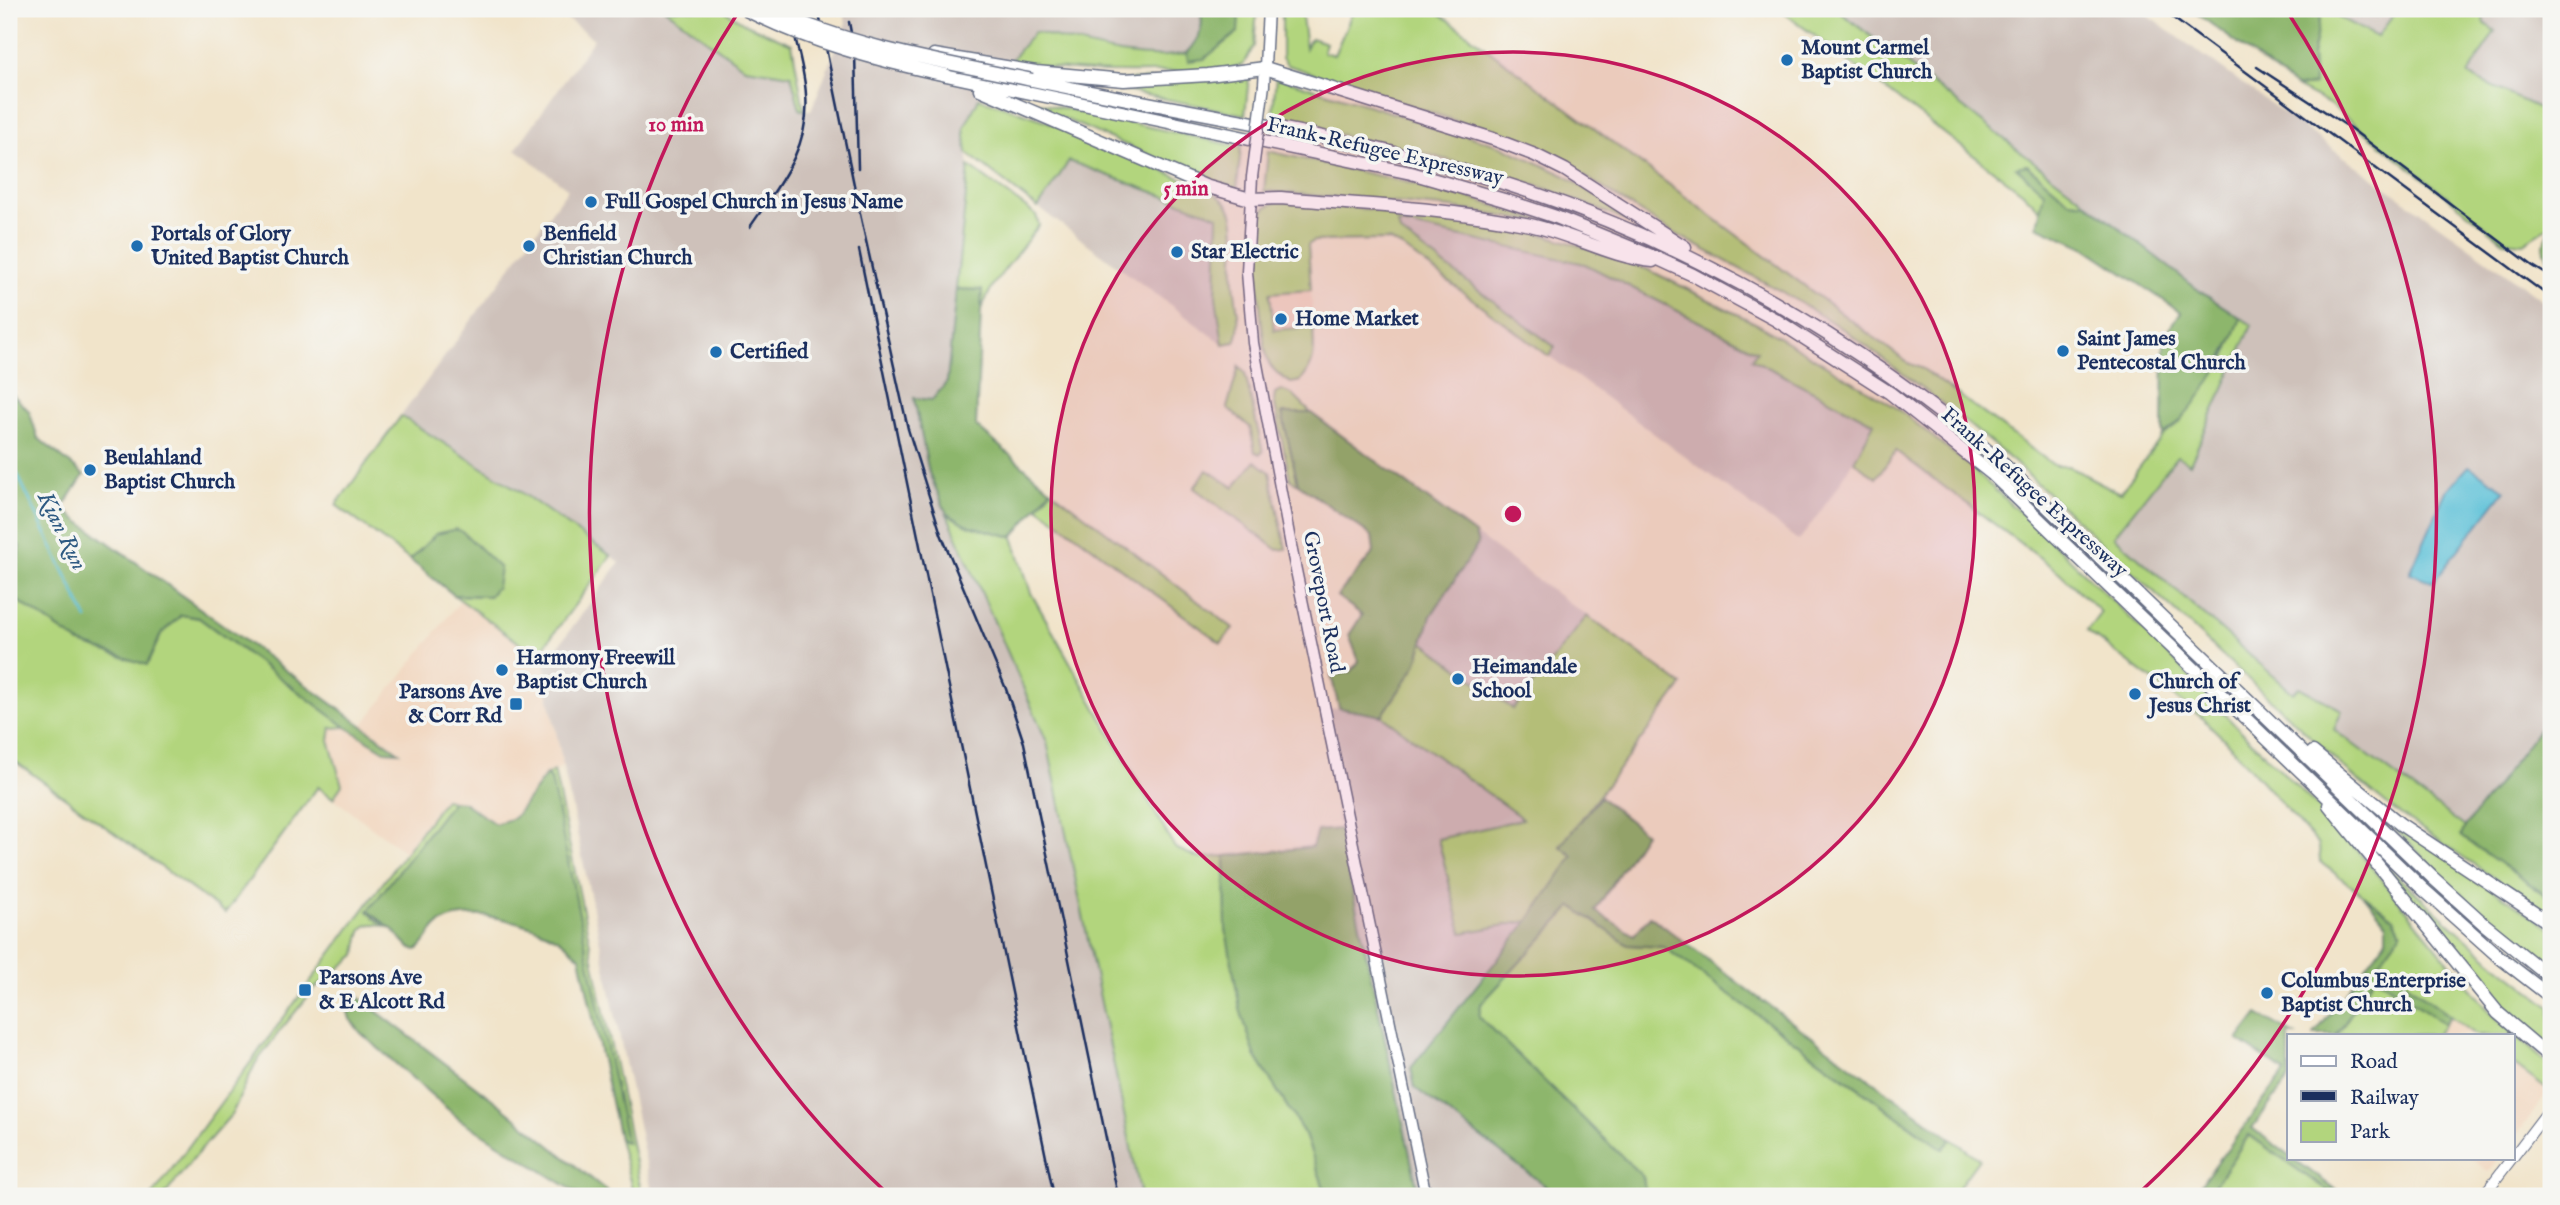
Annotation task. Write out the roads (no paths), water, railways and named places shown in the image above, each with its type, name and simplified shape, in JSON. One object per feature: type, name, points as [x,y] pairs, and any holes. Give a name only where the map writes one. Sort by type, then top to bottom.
[{"type":"highway","name":"Frank-Refugee Expressway","points":[[769,9],[826,32],[903,52],[1034,76],[1444,166],[1561,203],[1648,237],[1811,322],[1892,376],[2025,484],[2447,892],[2551,978]]},
{"type":"highway","name":"Frank-Refugee Expressway","points":[[744,10],[802,36],[841,49],[946,75],[1023,99],[1411,173],[1543,213],[1667,263],[1768,315],[1824,348],[1890,393],[1967,453],[2034,513],[2444,909],[2551,997]]},
{"type":"highway","points":[[1034,76],[1138,80],[1265,68],[1493,139],[1535,155],[1565,170],[1689,250],[1700,262]]},
{"type":"highway","points":[[1023,99],[1205,186],[1250,199],[1294,199],[1500,220],[1550,230],[1633,259],[1667,263]]},
{"type":"highway","points":[[2283,732],[2309,749],[2400,824],[2551,924]]},
{"type":"highway","points":[[2320,790],[2334,814],[2493,1006],[2510,1025],[2551,1058]]},
{"type":"main road","name":"Groveport Road","points":[[1268,9],[1264,85],[1250,199],[1247,280],[1253,343],[1293,556],[1426,1196]]},
{"type":"main road","points":[[2514,1157],[2551,1107]]},
{"type":"main road","points":[[2483,1196],[2511,1160]]},
{"type":"water","points":[[2469,466],[2505,490],[2433,582],[2410,573],[2446,491]]},
{"type":"waterway","name":"Kian Run","points":[[9,457],[87,619]]},
{"type":"railway","points":[[818,9],[908,429],[941,534],[1006,689],[1024,743],[1118,1196]]},
{"type":"railway","points":[[2161,9],[2551,298]]},
{"type":"railway","points":[[849,22],[855,54],[858,168]]},
{"type":"railway","points":[[750,227],[790,165],[803,132],[806,114],[805,88],[795,36]]},
{"type":"railway","points":[[2257,67],[2350,128],[2551,277]]},
{"type":"railway","points":[[859,250],[1054,1196]]},
{"type":"place","name":"Mount Carmel Baptist Church","points":[[1787,60]]},
{"type":"place","name":"Full Gospel Church in Jesus Name","points":[[591,202]]},
{"type":"place","name":"Portals of Glory United Baptist Church","points":[[137,246]]},
{"type":"place","name":"Benfield Christian Church","points":[[529,246]]},
{"type":"place","name":"Star Electric","points":[[1177,252]]},
{"type":"place","name":"Home Market","points":[[1281,319]]},
{"type":"place","name":"Saint James Pentecostal Church","points":[[2063,351]]},
{"type":"place","name":"Certified","points":[[716,352]]},
{"type":"place","name":"Beulahland Baptist Church","points":[[90,470]]},
{"type":"place","name":"Harmony Freewill Baptist Church","points":[[502,670]]},
{"type":"place","name":"Heimandale School","points":[[1458,679]]},
{"type":"place","name":"Church of Jesus Christ","points":[[2135,694]]},
{"type":"place","name":"Parsons Ave & Corr Rd","points":[[516,704]]},
{"type":"place","name":"Parsons Ave & E Alcott Rd","points":[[305,990]]},
{"type":"place","name":"Columbus Enterprise Baptist Church","points":[[2267,993]]}]
